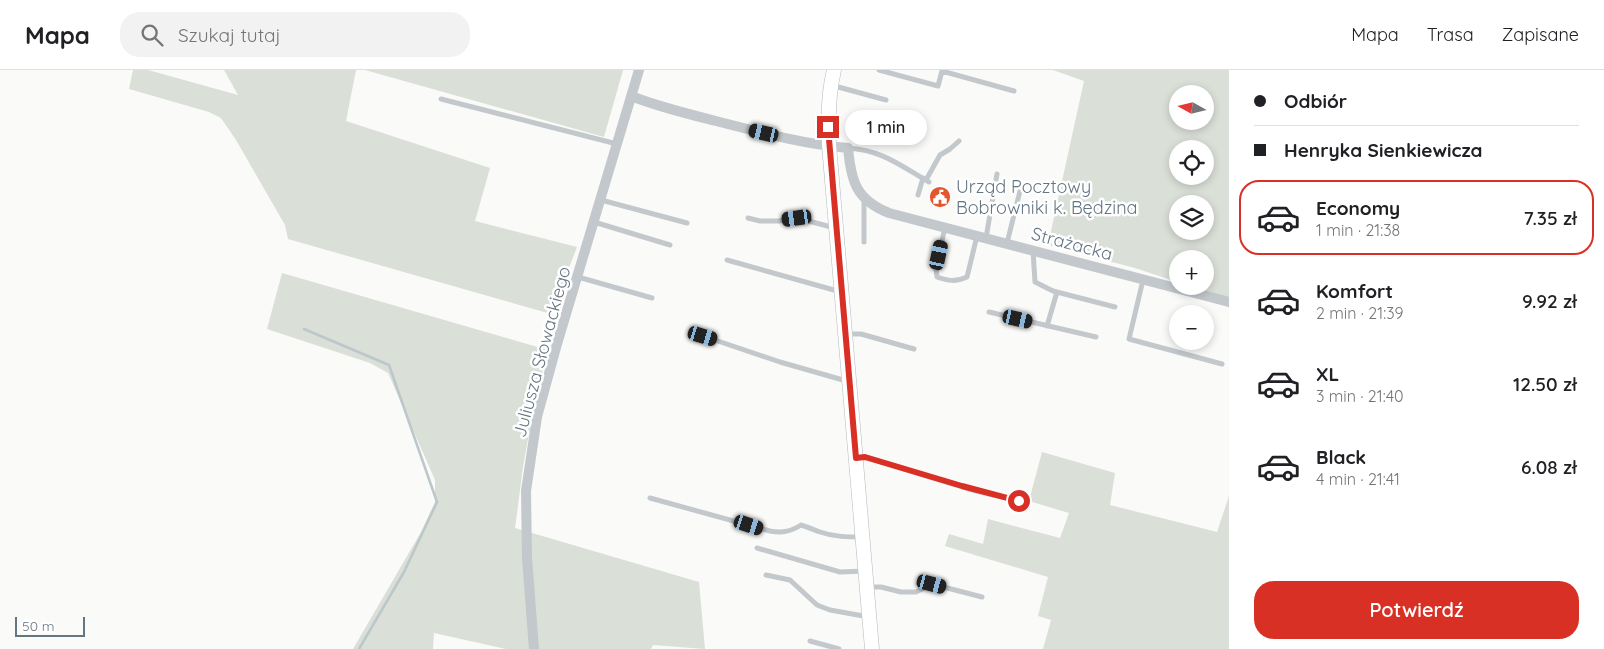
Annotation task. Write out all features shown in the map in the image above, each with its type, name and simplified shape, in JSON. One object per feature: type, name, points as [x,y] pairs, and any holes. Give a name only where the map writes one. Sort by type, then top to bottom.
[{"type":"street","name":"Juliusza Słowackiego","points":[[534,649],[527,558],[526,491],[537,417],[639,70]]},
{"type":"street","points":[[834,70],[828,107],[829,145],[872,649]]},
{"type":"street","points":[[631,96],[667,108],[747,129],[813,144],[848,148]]},
{"type":"street","name":"Strażacka","points":[[848,148],[852,178],[856,187],[871,204],[889,213],[1229,302]]},
{"type":"lane","points":[[879,70],[938,86],[941,70],[1014,91]]},
{"type":"lane","points":[[831,85],[886,100]]},
{"type":"lane","points":[[441,99],[617,144]]},
{"type":"lane","points":[[918,196],[940,154],[959,142]]},
{"type":"lane","points":[[848,148],[881,154],[926,180]]},
{"type":"lane","points":[[944,227],[936,268],[937,277],[956,282],[967,277],[981,237],[997,174]]},
{"type":"lane","points":[[1007,243],[1021,187]]},
{"type":"lane","points":[[864,198],[864,242]]},
{"type":"lane","points":[[600,200],[687,223]]},
{"type":"lane","points":[[748,218],[760,221],[778,221],[797,218],[836,228]]},
{"type":"lane","points":[[594,222],[670,245]]},
{"type":"lane","points":[[1033,250],[1034,282],[1057,292],[1115,308]]},
{"type":"lane","points":[[728,260],[842,292]]},
{"type":"lane","points":[[578,277],[652,298]]},
{"type":"lane","points":[[1143,280],[1129,339],[1222,364]]},
{"type":"lane","points":[[1047,326],[1057,292]]},
{"type":"lane","points":[[989,312],[1096,337]]},
{"type":"lane","points":[[845,334],[861,334],[914,349]]},
{"type":"lane","points":[[703,336],[843,380],[850,379]]},
{"type":"lane","points":[[856,458],[865,457],[968,488],[1019,501]]},
{"type":"lane","points":[[650,498],[770,531],[782,533],[801,525],[833,535],[863,537]]},
{"type":"lane","points":[[756,548],[840,572],[866,571]]},
{"type":"lane","points":[[766,575],[790,580],[817,605],[830,610],[870,617]]},
{"type":"lane","points":[[867,587],[881,586],[901,592],[916,592],[932,584],[982,597]]},
{"type":"lane","points":[[810,641],[839,649]]},
{"type":"shaded area","points":[[133,70],[148,70],[238,95],[224,70],[356,70],[346,121],[490,168],[475,221],[577,247],[551,314],[288,239],[285,225],[236,140],[221,118],[209,112],[129,89]]},
{"type":"shaded area","points":[[365,70],[623,70],[604,137]]},
{"type":"shaded area","points":[[1053,70],[1229,70],[1229,298],[1214,293],[1214,250],[1169,250],[1169,279],[1135,268],[1048,245],[1084,81]]},
{"type":"shaded area","points":[[282,273],[548,350],[533,411],[515,528],[699,582],[705,649],[653,645],[651,649],[506,649],[434,633],[433,649],[353,649],[421,532],[435,502],[435,480],[388,373],[370,363],[267,329]]},
{"type":"shaded area","points":[[1042,452],[1115,473],[1110,505],[1217,532],[1229,496],[1229,649],[1043,649],[1051,620],[1038,616],[1048,577],[945,546],[949,534],[983,544],[988,519],[1060,538],[1069,513],[1029,501]]},
{"type":"waterway","points":[[304,329],[389,365],[437,502],[404,572],[359,649]]},
{"type":"place","name":"Urząd Pocztowy Bobrowniki k. Będzina","points":[[940,197]]},
{"type":"route","points":[[828,127],[856,458],[865,457],[1019,501]]}]
